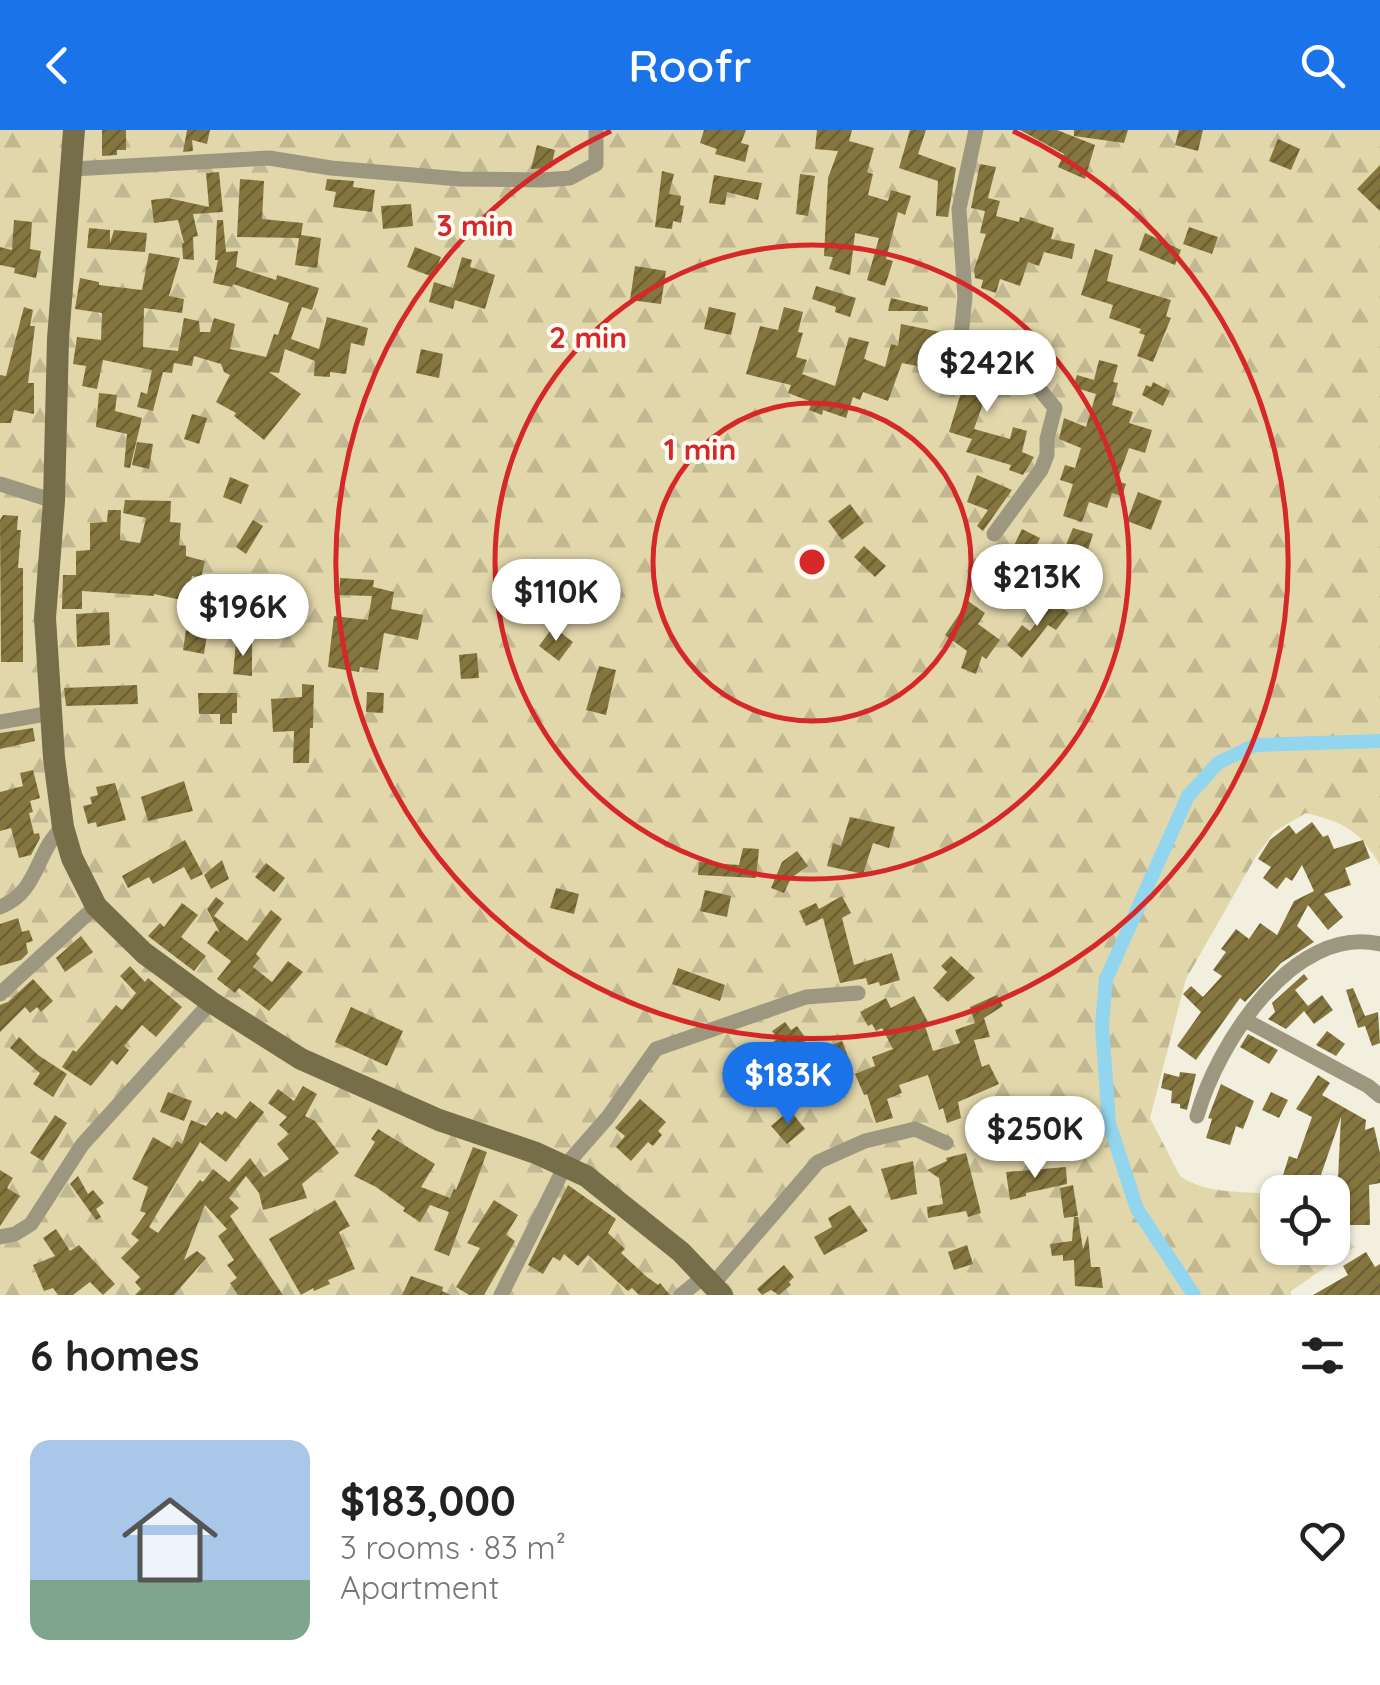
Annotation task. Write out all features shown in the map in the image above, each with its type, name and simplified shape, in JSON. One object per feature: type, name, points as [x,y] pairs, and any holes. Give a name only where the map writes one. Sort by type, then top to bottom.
[{"type":"street","points":[[74,130],[58,339],[54,501],[44,618],[63,827],[72,858],[96,906],[144,953],[210,1002],[301,1059],[439,1120],[536,1153],[586,1176],[681,1252],[714,1284]]},
{"type":"street","points":[[72,168],[269,158],[330,168],[460,179],[570,178],[596,164],[596,130]]},
{"type":"street","points":[[976,130],[959,209],[965,297],[961,336],[1003,345],[1054,408],[1047,439],[1048,455],[1041,470],[994,534]]},
{"type":"street","points":[[0,484],[54,501]]},
{"type":"street","points":[[0,722],[51,712]]},
{"type":"street","points":[[0,908],[14,902],[26,890],[36,876],[50,838],[63,827]]},
{"type":"street","points":[[0,994],[96,906]]},
{"type":"street","points":[[1197,1116],[1205,1088],[1226,1046],[1285,973],[1348,940],[1380,944]]},
{"type":"street","points":[[501,1295],[565,1166],[608,1117],[656,1049],[806,997],[858,994]]},
{"type":"street","points":[[0,1237],[15,1234],[31,1224],[82,1145],[210,1002]]},
{"type":"street","points":[[1245,1020],[1380,1096]]},
{"type":"street","points":[[680,1295],[714,1284],[818,1162],[865,1141],[914,1129],[946,1143]]},
{"type":"green space","points":[[0,130],[1380,130],[1380,865],[1357,835],[1341,824],[1319,817],[1306,813],[1274,832],[1186,979],[1150,1118],[1180,1176],[1214,1189],[1260,1193],[1260,1265],[1329,1265],[1291,1291],[1291,1295],[0,1295]]},
{"type":"building","points":[[102,130],[126,130],[126,150],[102,156]]},
{"type":"building","points":[[187,130],[210,130],[207,144],[192,140],[193,151],[183,152]]},
{"type":"building","points":[[704,130],[746,130],[741,143],[749,145],[745,162],[715,154],[717,149],[700,143]]},
{"type":"building","points":[[817,130],[852,130],[849,141],[874,148],[867,172],[873,174],[868,195],[888,201],[891,190],[911,196],[905,215],[898,212],[886,259],[893,261],[885,286],[867,280],[879,238],[855,233],[850,275],[829,269],[833,257],[824,256],[828,178],[838,151],[815,149]]},
{"type":"building","points":[[910,130],[926,130],[918,154],[956,168],[948,217],[936,216],[938,181],[899,168]]},
{"type":"building","points":[[1020,130],[1057,130],[1095,145],[1085,179],[1058,167],[1064,154]]},
{"type":"building","points":[[1074,130],[1128,130],[1124,143],[1074,136]]},
{"type":"building","points":[[1179,130],[1203,130],[1198,151],[1175,145]]},
{"type":"building","points":[[1278,139],[1300,149],[1291,170],[1269,161]]},
{"type":"building","points":[[537,145],[555,150],[551,168],[531,169]]},
{"type":"building","points":[[980,164],[996,167],[988,198],[1000,201],[996,216],[1019,222],[1020,217],[1054,228],[1051,239],[1075,244],[1072,259],[1044,252],[1039,266],[1028,262],[1020,286],[1000,279],[996,293],[981,288],[983,280],[975,278],[974,270],[986,234],[980,233],[985,211],[971,208]]},
{"type":"building","points":[[1380,165],[1380,211],[1357,189]]},
{"type":"building","points":[[662,171],[674,174],[669,194],[681,196],[680,205],[684,206],[681,223],[673,221],[672,229],[655,227]]},
{"type":"building","points":[[219,172],[223,212],[193,214],[198,236],[193,237],[194,260],[183,259],[184,243],[178,220],[154,223],[151,200],[168,198],[209,207],[206,173]]},
{"type":"building","points":[[800,174],[815,176],[808,216],[796,214]]},
{"type":"building","points":[[714,175],[762,183],[758,200],[727,192],[725,205],[709,203]]},
{"type":"building","points":[[240,179],[264,181],[262,219],[303,223],[301,235],[321,238],[317,268],[295,265],[299,238],[237,237]]},
{"type":"building","points":[[327,179],[354,181],[353,187],[375,190],[372,212],[333,207],[336,192],[325,190]]},
{"type":"building","points":[[411,204],[413,226],[383,229],[381,206]]},
{"type":"building","points":[[14,220],[32,222],[30,249],[41,251],[36,278],[0,265],[0,247],[12,250]]},
{"type":"building","points":[[217,220],[223,220],[226,252],[238,251],[236,267],[319,288],[312,310],[302,307],[291,339],[319,349],[327,317],[368,328],[364,346],[351,343],[346,374],[314,376],[315,361],[285,349],[279,373],[269,372],[301,394],[264,440],[234,416],[236,413],[216,402],[230,375],[221,364],[194,356],[192,366],[174,363],[172,373],[163,372],[153,411],[137,407],[141,392],[147,394],[152,370],[103,360],[97,389],[82,386],[86,366],[73,364],[77,337],[101,340],[102,313],[75,309],[80,278],[99,285],[142,290],[149,253],[180,258],[169,296],[184,299],[182,313],[144,308],[143,347],[178,351],[184,318],[199,321],[200,332],[210,332],[214,318],[235,324],[230,349],[266,357],[289,303],[233,284],[232,287],[213,283],[218,260]]},
{"type":"building","points":[[1189,227],[1218,237],[1212,254],[1183,244]]},
{"type":"building","points":[[89,228],[110,230],[110,243],[114,230],[147,233],[145,252],[87,248]]},
{"type":"building","points":[[1145,233],[1181,250],[1175,265],[1139,250]]},
{"type":"building","points":[[415,247],[441,257],[433,277],[407,267]]},
{"type":"building","points":[[1095,249],[1113,255],[1107,281],[1171,300],[1166,316],[1171,318],[1153,362],[1137,356],[1145,335],[1139,333],[1141,329],[1109,318],[1113,305],[1081,295]]},
{"type":"building","points":[[462,257],[472,260],[470,267],[495,275],[485,309],[455,300],[453,309],[429,302],[434,282],[453,288]]},
{"type":"building","points":[[635,266],[666,271],[661,304],[630,300]]},
{"type":"building","points":[[816,286],[856,298],[850,317],[835,312],[836,307],[812,299]]},
{"type":"building","points":[[891,298],[928,307],[928,311],[888,311]]},
{"type":"building","points":[[24,307],[33,310],[30,326],[35,326],[28,383],[34,383],[34,414],[14,410],[11,423],[0,423],[0,375],[6,376]]},
{"type":"building","points":[[709,307],[736,313],[731,335],[704,329]]},
{"type":"building","points":[[784,307],[803,312],[798,332],[803,333],[796,357],[807,360],[802,374],[835,386],[849,337],[869,342],[864,359],[885,367],[891,344],[898,346],[901,324],[950,334],[947,372],[902,363],[888,401],[863,392],[860,400],[853,397],[846,418],[809,410],[812,402],[788,393],[791,385],[746,374],[760,326],[778,330]]},
{"type":"building","points":[[421,349],[443,354],[439,378],[416,373]]},
{"type":"building","points":[[974,350],[997,355],[1013,374],[1010,382],[992,378],[974,429],[1010,439],[1013,427],[1027,431],[1022,452],[1034,457],[1023,475],[1009,470],[1011,465],[966,452],[972,439],[949,432]]},
{"type":"building","points":[[1099,360],[1118,365],[1112,405],[1133,412],[1129,423],[1152,430],[1145,453],[1129,448],[1117,481],[1126,484],[1122,496],[1112,493],[1107,508],[1089,502],[1082,522],[1063,516],[1073,484],[1060,480],[1065,465],[1075,468],[1081,448],[1059,439],[1064,418],[1086,427],[1096,394],[1073,387],[1077,375],[1094,380]]},
{"type":"building","points":[[1153,382],[1170,391],[1163,406],[1142,395],[1146,385],[1151,387]]},
{"type":"building","points":[[99,393],[117,395],[115,411],[142,418],[130,468],[124,467],[127,434],[96,427]]},
{"type":"building","points":[[192,414],[207,418],[199,444],[184,439]]},
{"type":"building","points":[[137,442],[153,444],[149,469],[132,465]]},
{"type":"building","points":[[977,475],[1012,490],[983,531],[977,526],[988,510],[967,502]]},
{"type":"building","points":[[230,477],[249,485],[241,504],[223,497]]},
{"type":"building","points":[[1138,492],[1162,501],[1151,530],[1127,521]]},
{"type":"building","points":[[125,500],[171,501],[170,522],[181,523],[179,545],[186,546],[186,556],[205,561],[201,578],[192,576],[186,601],[154,594],[82,591],[82,609],[62,609],[63,575],[76,575],[76,551],[90,550],[90,523],[107,522],[108,510],[121,510],[120,540],[140,543],[146,518],[123,513]]},
{"type":"building","points":[[850,504],[864,523],[842,540],[828,521]]},
{"type":"building","points":[[3,515],[18,516],[17,530],[21,530],[18,568],[23,568],[23,662],[1,662]]},
{"type":"building","points":[[253,520],[263,526],[246,554],[236,547]]},
{"type":"building","points":[[1073,528],[1093,534],[1086,556],[1081,554],[1070,587],[1051,581]]},
{"type":"building","points":[[1022,529],[1040,538],[1029,561],[1011,552]]},
{"type":"building","points":[[864,546],[886,566],[875,577],[854,557]]},
{"type":"building","points":[[340,578],[374,580],[373,587],[394,592],[391,609],[423,615],[418,640],[384,633],[378,670],[360,667],[359,672],[328,667],[334,616],[368,620],[372,596],[339,595]]},
{"type":"building","points":[[226,592],[242,594],[239,616],[222,614]]},
{"type":"building","points":[[968,601],[985,613],[978,624],[1000,640],[986,659],[982,656],[976,674],[961,668],[967,651],[945,635]]},
{"type":"building","points":[[1053,601],[1069,613],[1056,630],[1048,625],[1022,658],[1007,645],[1022,625],[1030,631]]},
{"type":"building","points":[[109,612],[110,645],[77,647],[76,614]]},
{"type":"building","points":[[553,627],[573,642],[559,661],[539,646]]},
{"type":"building","points":[[186,630],[207,634],[204,654],[183,650]]},
{"type":"building","points":[[236,642],[252,643],[252,676],[233,674]]},
{"type":"building","points":[[477,653],[479,678],[461,679],[459,655]]},
{"type":"building","points":[[599,666],[616,670],[606,715],[586,710]]},
{"type":"building","points":[[302,684],[314,685],[313,728],[309,763],[293,763],[294,731],[273,732],[271,699],[302,697]]},
{"type":"building","points":[[137,685],[138,704],[66,706],[64,688]]},
{"type":"building","points":[[367,692],[384,693],[383,713],[366,712]]},
{"type":"building","points":[[198,693],[237,693],[237,713],[232,713],[232,724],[220,724],[220,714],[199,714]]},
{"type":"building","points":[[33,728],[35,741],[0,749],[0,733]]},
{"type":"building","points":[[33,770],[40,798],[30,801],[33,812],[29,813],[34,834],[39,833],[40,838],[31,855],[19,858],[11,828],[0,831],[0,792],[23,786],[20,773]]},
{"type":"building","points":[[184,781],[193,811],[148,821],[141,797]]},
{"type":"building","points":[[115,783],[126,820],[97,827],[96,822],[88,824],[83,806],[92,804],[90,797],[98,795],[96,787]]},
{"type":"building","points":[[850,817],[895,827],[889,848],[873,843],[863,874],[827,866],[833,843],[841,846]]},
{"type":"building","points":[[1312,822],[1323,837],[1328,835],[1334,849],[1363,840],[1370,858],[1345,868],[1351,885],[1324,894],[1343,917],[1328,930],[1308,905],[1297,926],[1314,942],[1281,963],[1245,1002],[1240,998],[1196,1060],[1177,1046],[1201,1012],[1183,994],[1191,986],[1203,997],[1222,976],[1213,970],[1226,952],[1221,949],[1236,929],[1249,939],[1260,923],[1277,935],[1294,901],[1314,891],[1302,865],[1292,881],[1286,877],[1277,889],[1263,878],[1271,867],[1258,859],[1270,840],[1289,825],[1296,834]]},
{"type":"building","points":[[185,840],[203,874],[191,880],[184,867],[153,884],[149,877],[128,888],[122,876]]},
{"type":"building","points":[[743,848],[759,849],[756,878],[698,875],[699,862],[739,865]]},
{"type":"building","points":[[797,851],[808,866],[791,878],[784,893],[771,888],[782,862]]},
{"type":"building","points":[[222,860],[229,879],[211,889],[204,875]]},
{"type":"building","points":[[266,863],[285,878],[274,892],[255,877]]},
{"type":"building","points":[[556,888],[579,894],[574,914],[550,908]]},
{"type":"building","points":[[705,890],[731,896],[727,917],[700,911]]},
{"type":"building","points":[[842,896],[851,913],[842,918],[854,965],[892,953],[900,980],[880,986],[879,982],[868,985],[866,978],[840,983],[823,918],[806,926],[799,911],[816,903],[819,909]]},
{"type":"building","points":[[216,897],[224,903],[214,916],[247,941],[271,910],[282,919],[256,954],[260,958],[253,967],[272,982],[288,961],[303,972],[269,1011],[239,988],[235,993],[217,979],[231,961],[207,943],[216,930],[220,933],[207,909]]},
{"type":"building","points":[[182,903],[198,915],[181,937],[206,956],[194,971],[148,936],[160,923],[164,927]]},
{"type":"building","points":[[18,918],[22,932],[29,930],[33,941],[26,943],[28,953],[21,960],[0,966],[0,924]]},
{"type":"building","points":[[81,936],[93,952],[65,972],[56,958]]},
{"type":"building","points":[[951,956],[975,978],[948,1002],[933,988],[947,972],[941,966]]},
{"type":"building","points":[[130,966],[145,982],[148,978],[182,1007],[156,1037],[142,1025],[124,1046],[129,1050],[117,1065],[112,1060],[91,1086],[62,1067],[116,1005],[122,1010],[136,993],[120,976]]},
{"type":"building","points":[[678,968],[725,985],[720,1001],[672,984]]},
{"type":"building","points":[[1304,974],[1308,979],[1295,990],[1308,1006],[1322,995],[1333,1010],[1314,1024],[1304,1011],[1286,1029],[1268,1019],[1275,1012],[1272,1003]]},
{"type":"building","points":[[33,979],[53,1001],[41,1012],[37,1007],[30,1013],[25,1007],[0,1032],[0,1005]]},
{"type":"building","points":[[1353,988],[1365,1016],[1378,1012],[1380,1043],[1372,1046],[1365,1026],[1358,1028],[1346,990]]},
{"type":"building","points":[[997,995],[1003,1006],[984,1018],[990,1037],[974,1040],[982,1067],[989,1064],[999,1084],[958,1102],[961,1118],[947,1123],[928,1075],[899,1085],[902,1093],[887,1099],[893,1118],[876,1123],[867,1094],[864,1095],[855,1074],[875,1066],[872,1057],[893,1049],[882,1028],[876,1031],[872,1024],[868,1026],[860,1012],[886,998],[891,1008],[914,996],[929,1024],[925,1026],[933,1051],[960,1043],[955,1030],[975,1023],[970,1007]]},
{"type":"building","points":[[351,1007],[403,1031],[387,1066],[335,1042]]},
{"type":"building","points":[[785,1022],[791,1030],[797,1026],[807,1040],[781,1058],[771,1043],[778,1039],[772,1031]]},
{"type":"building","points":[[1327,1031],[1345,1044],[1336,1056],[1316,1045]]},
{"type":"building","points":[[1248,1034],[1278,1050],[1269,1064],[1240,1047]]},
{"type":"building","points":[[19,1037],[67,1074],[53,1097],[33,1084],[40,1073],[10,1048]]},
{"type":"building","points":[[842,1041],[850,1062],[827,1071],[819,1050]]},
{"type":"building","points":[[1180,1072],[1196,1074],[1187,1110],[1171,1103],[1172,1091],[1161,1088],[1164,1073],[1179,1077]]},
{"type":"building","points":[[1318,1075],[1330,1083],[1322,1095],[1366,1120],[1365,1130],[1374,1127],[1380,1153],[1380,1183],[1369,1185],[1370,1225],[1350,1225],[1350,1175],[1338,1175],[1341,1117],[1321,1175],[1283,1175],[1289,1156],[1297,1159],[1312,1117],[1296,1109]]},
{"type":"building","points":[[1221,1084],[1254,1101],[1243,1129],[1236,1126],[1230,1145],[1206,1138],[1212,1119],[1208,1118]]},
{"type":"building","points":[[303,1086],[317,1094],[305,1116],[315,1121],[339,1153],[302,1184],[307,1198],[263,1210],[259,1193],[246,1176],[229,1198],[239,1208],[230,1216],[283,1295],[238,1295],[230,1283],[237,1278],[227,1265],[234,1260],[218,1236],[227,1229],[205,1205],[184,1260],[197,1251],[206,1258],[174,1295],[135,1295],[141,1289],[135,1282],[140,1277],[121,1258],[139,1240],[131,1234],[146,1213],[140,1211],[148,1187],[132,1179],[153,1137],[172,1148],[177,1141],[182,1144],[191,1120],[206,1126],[217,1112],[222,1115],[225,1111],[236,1119],[250,1101],[264,1112],[226,1162],[200,1142],[149,1227],[158,1233],[213,1169],[229,1182],[250,1158],[264,1177],[289,1159],[277,1144],[289,1134],[279,1125],[287,1117],[268,1103],[278,1089],[294,1101]]},
{"type":"building","points":[[168,1092],[192,1101],[184,1121],[160,1112]]},
{"type":"building","points":[[1271,1092],[1288,1100],[1279,1118],[1262,1110]]},
{"type":"building","points":[[640,1099],[666,1122],[653,1146],[648,1142],[631,1161],[616,1147],[625,1136],[615,1128]]},
{"type":"building","points":[[790,1110],[805,1129],[787,1144],[771,1126]]},
{"type":"building","points":[[55,1115],[67,1123],[43,1161],[30,1153]]},
{"type":"building","points":[[1054,1116],[1058,1134],[1053,1135],[1055,1140],[1019,1149],[1016,1135],[1038,1130],[1036,1120]]},
{"type":"building","points":[[378,1129],[435,1164],[421,1187],[450,1198],[473,1147],[487,1152],[449,1256],[434,1250],[449,1212],[430,1205],[420,1222],[376,1187],[354,1176],[375,1142],[371,1139]]},
{"type":"building","points":[[966,1153],[981,1213],[968,1217],[966,1211],[928,1218],[927,1207],[943,1204],[939,1178],[927,1170],[947,1161],[946,1158]]},
{"type":"building","points":[[913,1161],[917,1194],[891,1200],[881,1169]]},
{"type":"building","points":[[1066,1167],[1067,1184],[1010,1200],[1006,1172]]},
{"type":"building","points":[[0,1170],[13,1178],[7,1188],[20,1196],[0,1226]]},
{"type":"building","points":[[78,1176],[88,1194],[93,1190],[104,1203],[96,1209],[101,1217],[96,1220],[70,1184]]},
{"type":"building","points":[[568,1185],[616,1219],[608,1233],[625,1249],[621,1253],[670,1295],[639,1295],[632,1288],[628,1291],[588,1255],[578,1266],[564,1254],[560,1261],[553,1257],[543,1274],[528,1265]]},
{"type":"building","points":[[1073,1185],[1078,1216],[1064,1218],[1060,1188]]},
{"type":"building","points":[[335,1200],[350,1226],[339,1232],[355,1269],[301,1295],[269,1239]]},
{"type":"building","points":[[494,1200],[518,1215],[506,1235],[515,1241],[484,1295],[469,1295],[456,1287],[480,1248],[467,1243]]},
{"type":"building","points":[[850,1205],[868,1231],[824,1255],[814,1237],[832,1227],[828,1218]]},
{"type":"building","points":[[1074,1217],[1078,1217],[1083,1249],[1088,1235],[1091,1267],[1100,1267],[1103,1288],[1075,1286],[1074,1260],[1052,1256],[1050,1244],[1072,1241]]},
{"type":"building","points":[[56,1229],[70,1251],[79,1245],[115,1284],[103,1295],[90,1282],[73,1295],[58,1295],[53,1288],[44,1291],[33,1265],[55,1256],[43,1238]]},
{"type":"building","points":[[967,1245],[973,1264],[954,1270],[948,1252]]},
{"type":"building","points":[[1366,1252],[1375,1267],[1380,1264],[1380,1295],[1313,1295],[1348,1275],[1343,1266]]},
{"type":"building","points":[[784,1265],[794,1277],[791,1285],[779,1295],[771,1290],[762,1295],[757,1289]]},
{"type":"building","points":[[411,1276],[443,1287],[442,1291],[451,1295],[402,1295]]},
{"type":"waterway","points":[[1194,1295],[1137,1209],[1109,1123],[1102,1026],[1106,979],[1188,796],[1218,763],[1255,745],[1380,741]]}]
